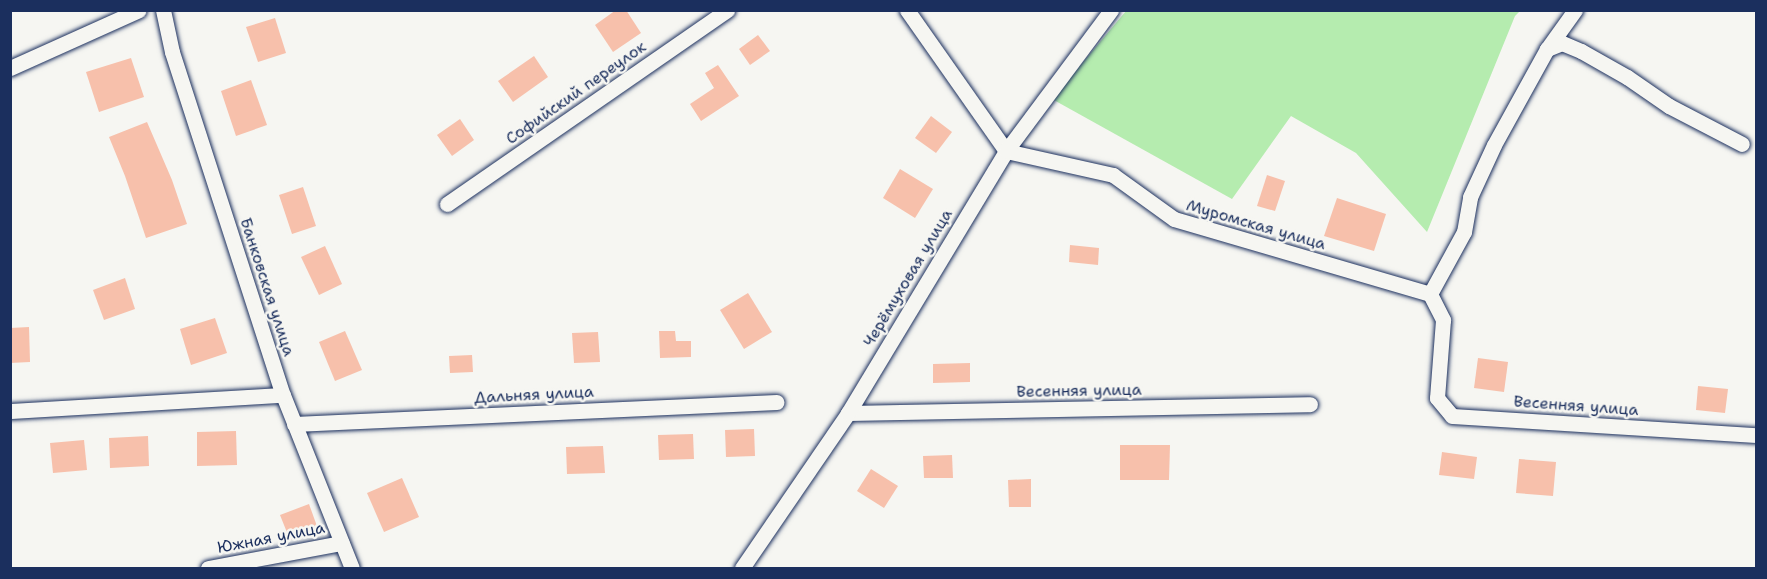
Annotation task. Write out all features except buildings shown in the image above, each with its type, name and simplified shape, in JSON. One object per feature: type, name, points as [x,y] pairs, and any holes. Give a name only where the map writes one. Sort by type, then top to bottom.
[{"type":"street","points":[[10,68],[139,10]]},
{"type":"street","name":"Банковская улица","points":[[163,10],[172,52],[283,395],[352,568]]},
{"type":"street","name":"Софийский переулок","points":[[447,204],[727,10]]},
{"type":"street","name":"Черёмуховая улица","points":[[742,568],[848,413],[1006,151],[1111,10]]},
{"type":"street","points":[[1430,294],[1464,232],[1470,197],[1494,145],[1547,49],[1575,10]]},
{"type":"street","points":[[912,13],[1006,151]]},
{"type":"street","points":[[1547,49],[1562,43],[1581,51],[1627,77],[1669,106],[1742,144]]},
{"type":"street","name":"Муромская улица","points":[[1006,151],[1113,175],[1173,219],[1430,294]]},
{"type":"street","name":"Весенняя улица","points":[[1430,294],[1443,320],[1437,398],[1452,416],[1756,435]]},
{"type":"street","points":[[10,411],[283,395]]},
{"type":"street","name":"Дальняя улица","points":[[294,423],[776,402]]},
{"type":"street","name":"Весенняя улица","points":[[848,413],[1310,404]]},
{"type":"street","name":"Южная улица","points":[[208,568],[342,543]]},
{"type":"green space","points":[[1126,11],[1520,11],[1515,16],[1427,232],[1356,153],[1291,116],[1232,199],[1052,99]]}]
